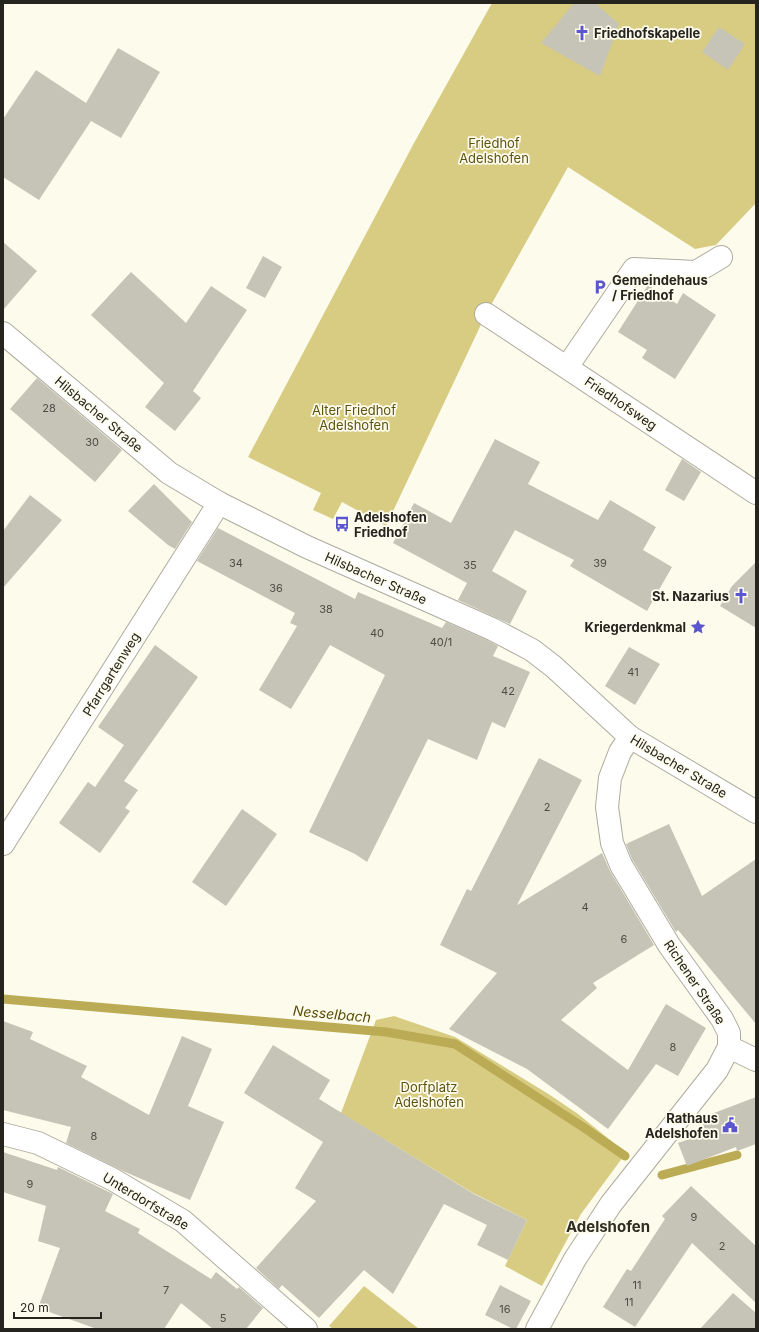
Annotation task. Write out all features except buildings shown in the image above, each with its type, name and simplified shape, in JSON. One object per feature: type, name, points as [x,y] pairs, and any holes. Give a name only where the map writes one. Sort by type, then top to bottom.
[{"type":"street","points":[[567,367],[634,269],[696,272],[721,257]]},
{"type":"street","name":"Friedhofsweg","points":[[486,314],[756,493]]},
{"type":"street","name":"Hilsbacher Straße","points":[[3,333],[169,473],[219,504],[307,547],[492,629],[532,650],[554,667],[630,737],[756,812]]},
{"type":"street","name":"Pfarrgartenweg","points":[[3,844],[219,504]]},
{"type":"street","name":"Richener Straße","points":[[630,737],[620,752],[610,778],[607,807],[612,843],[621,865],[669,945],[722,1019],[729,1033],[729,1047]]},
{"type":"street","points":[[537,1329],[575,1259],[611,1204],[718,1070],[729,1047],[756,1060]]},
{"type":"street","name":"Unterdorfstraße","points":[[3,1134],[38,1143],[112,1179],[183,1220],[306,1329]]},
{"type":"green space","points":[[492,3],[756,3],[756,203],[716,245],[695,249],[568,167],[486,314],[386,526],[342,502],[333,519],[313,510],[321,493],[248,457],[414,143]]},
{"type":"green space","name":"Dorfplatz Adelshofen","points":[[394,1016],[455,1037],[550,1095],[578,1114],[626,1153],[581,1214],[542,1286],[505,1266],[527,1220],[473,1193],[341,1113],[376,1020]]},
{"type":"green space","points":[[364,1286],[419,1329],[333,1329],[329,1326]]},
{"type":"waterway","name":"Nesselbach","points":[[3,999],[386,1032],[455,1044],[625,1156]]},
{"type":"waterway","name":"Nesselbach","points":[[662,1175],[737,1155]]},
{"type":"place","name":"Friedhofskapelle","points":[[582,33]]},
{"type":"place","name":"Gemeindehaus / Friedhof","points":[[600,287]]},
{"type":"place","name":"Adelshofen Friedhof","points":[[342,524]]},
{"type":"place","name":"St. Nazarius","points":[[741,596]]},
{"type":"place","name":"Kriegerdenkmal","points":[[698,627]]},
{"type":"place","name":"Rathaus Adelshofen","points":[[730,1125]]},
{"type":"district","name":"Adelshofen","points":[[608,1227]]},
{"type":"park label","name":"Friedhof Adelshofen","points":[[494,150]]},
{"type":"park label","name":"Alter Friedhof Adelshofen","points":[[354,418]]}]
